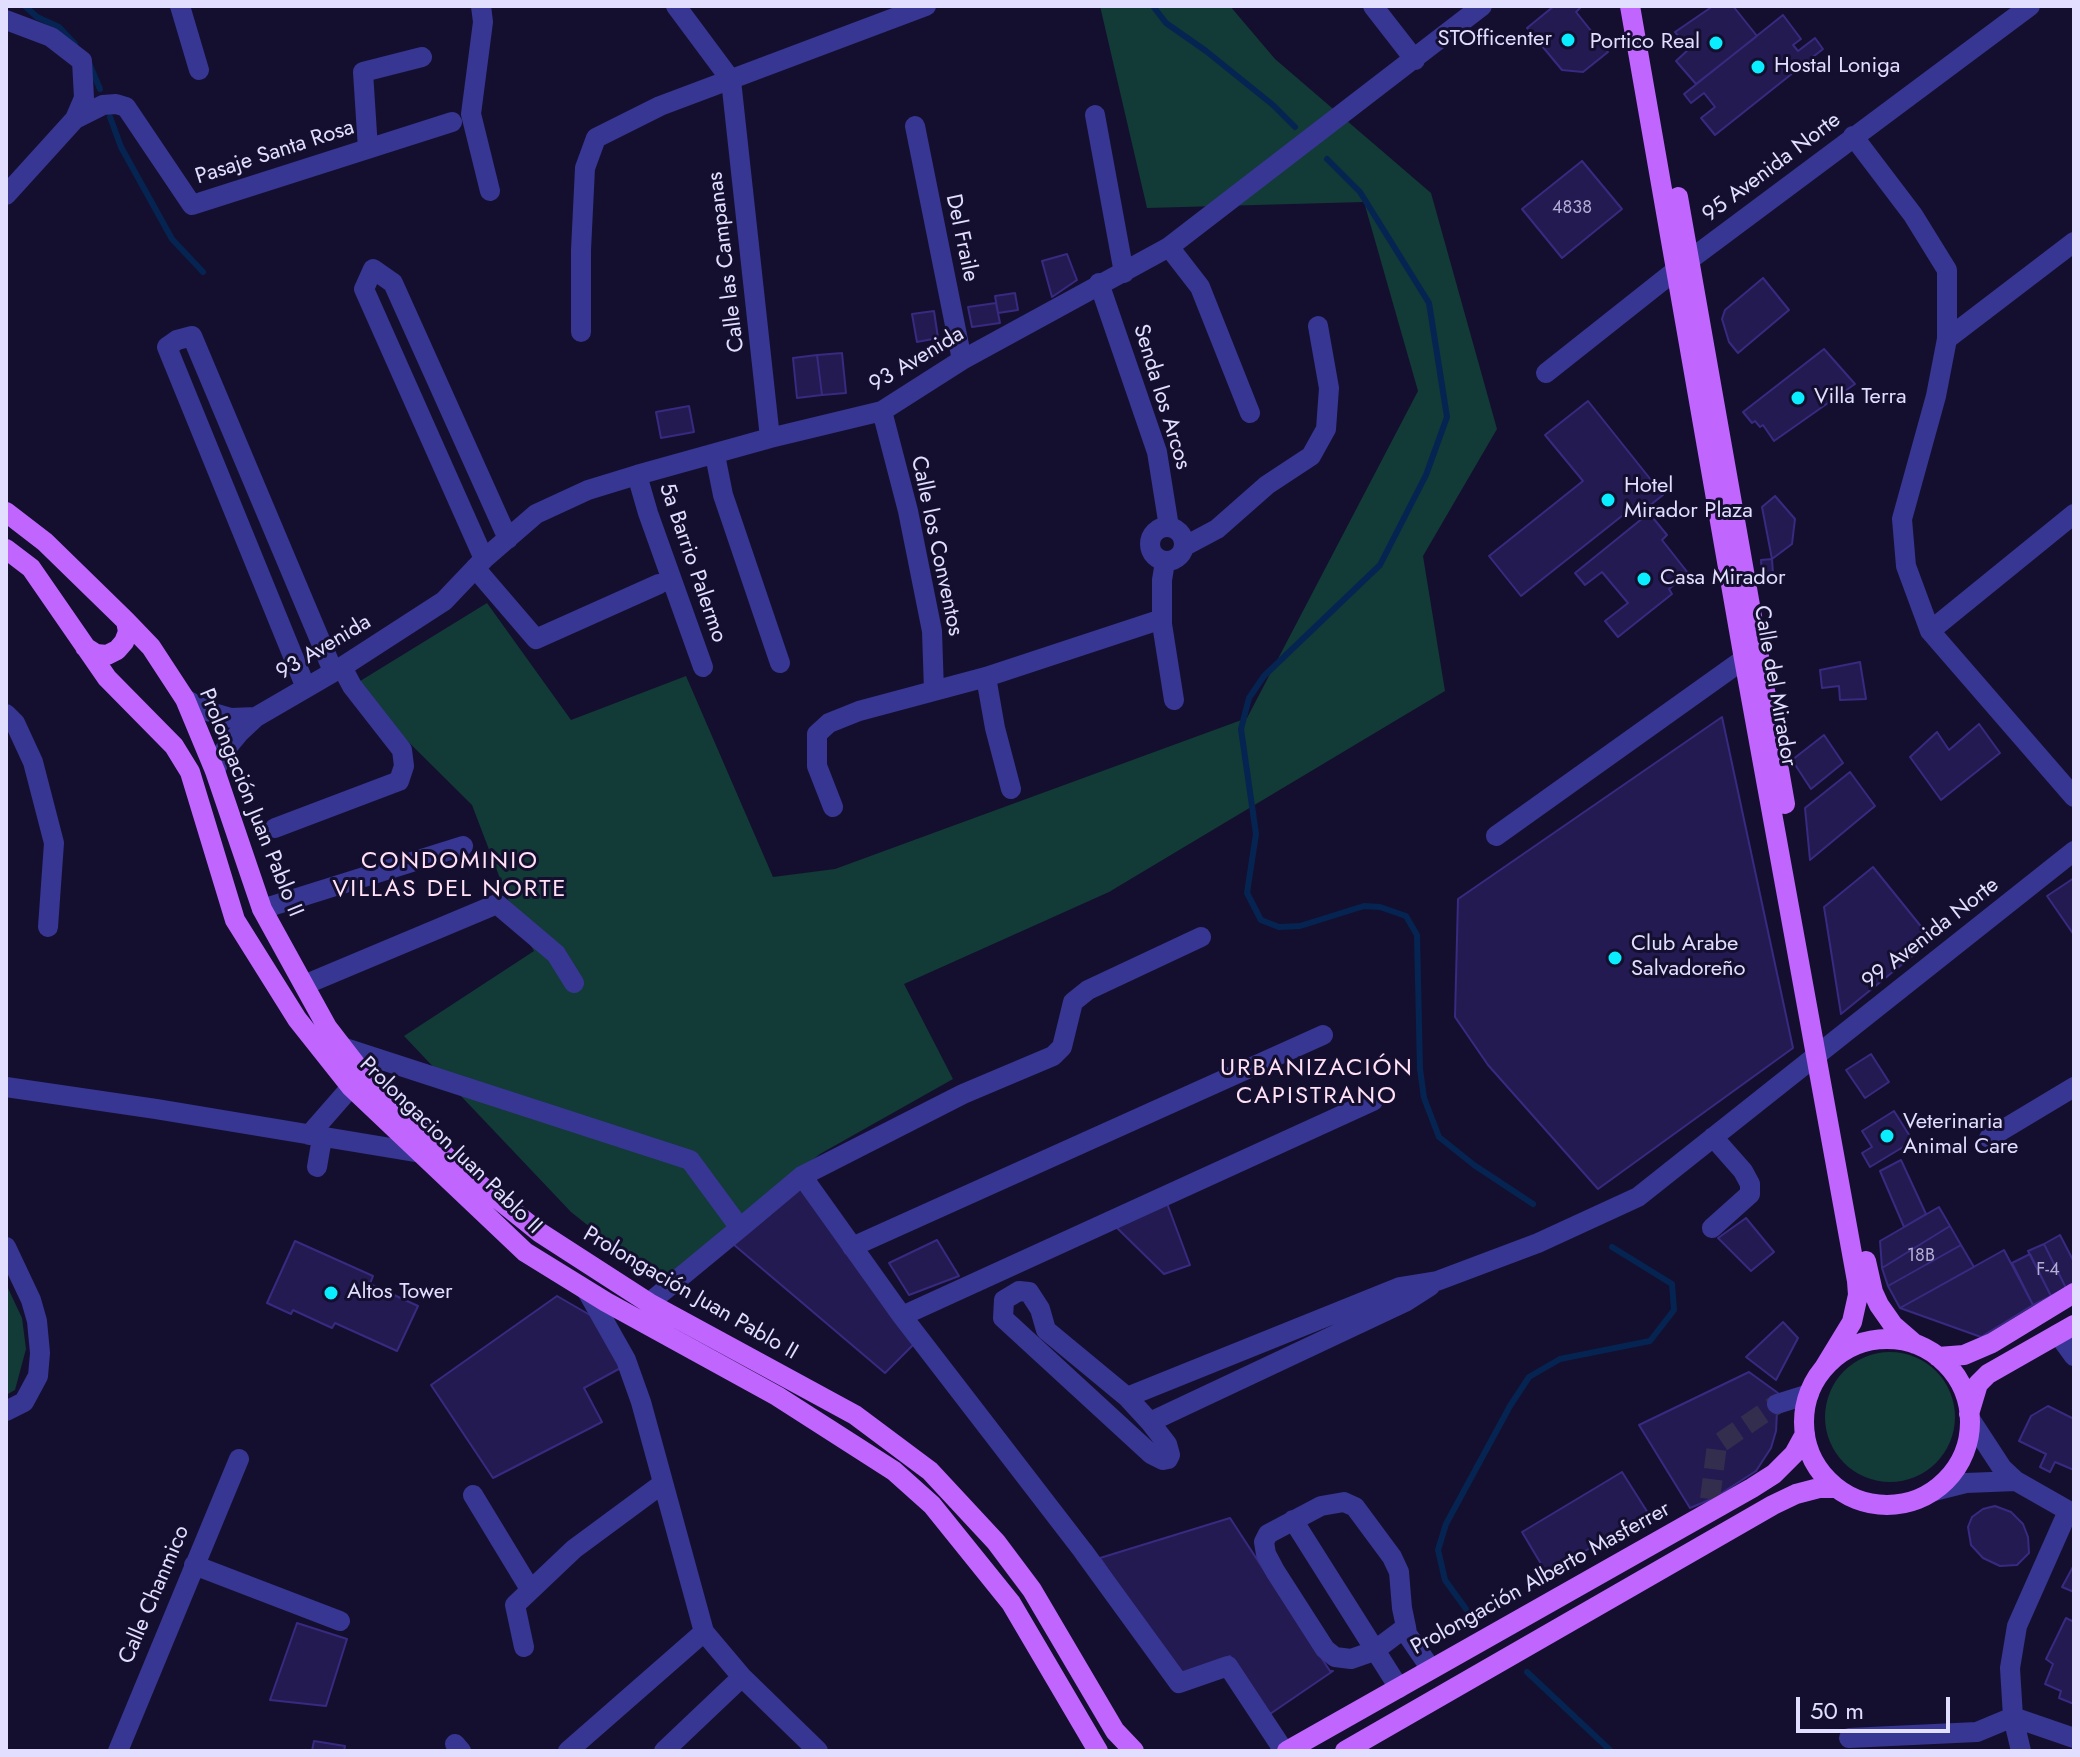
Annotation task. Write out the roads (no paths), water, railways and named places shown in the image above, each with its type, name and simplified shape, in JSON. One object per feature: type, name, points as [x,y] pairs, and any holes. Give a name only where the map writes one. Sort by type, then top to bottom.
[{"type":"main road","name":"Calle del Mirador","points":[[1630,6],[1683,265],[1823,1050],[1858,1295],[1852,1322],[1824,1368]]},
{"type":"main road","name":"Calle del Mirador","points":[[1643,6],[1744,659],[1823,1050],[1873,1292],[1893,1325],[1915,1344]]},
{"type":"main road","name":"Prolongación Juan Pablo II","points":[[6,512],[45,542],[151,647],[185,699],[215,771],[262,909],[342,1047],[364,1075],[453,1163],[539,1232],[649,1303],[855,1415],[930,1471],[996,1542],[1032,1590],[1115,1731],[1134,1751]]},
{"type":"main road","name":"Prolongacion Juan Pablo II","points":[[6,549],[31,568],[107,678],[174,746],[190,772],[235,920],[297,1019],[351,1087],[525,1252],[587,1291],[777,1396],[894,1471],[932,1505],[1011,1603],[1098,1751]]},
{"type":"main road","points":[[77,638],[87,649],[107,655],[124,642],[128,632],[126,621]]},
{"type":"main road","points":[[1938,1357],[1964,1355],[1992,1343],[2074,1293]]},
{"type":"main road","points":[[1970,1416],[1960,1384],[1938,1357],[1915,1344],[1893,1340],[1872,1341],[1841,1353],[1824,1368],[1809,1394],[1805,1434],[1811,1454],[1822,1473],[1837,1488],[1862,1501],[1886,1505],[1906,1503],[1934,1491],[1958,1465],[1966,1449],[1978,1384],[1988,1374],[2066,1329]]},
{"type":"main road","name":"Prolongación Alberto Masferrer","points":[[1286,1751],[1709,1506],[1774,1474],[1794,1454],[1805,1434]]},
{"type":"main road","points":[[1345,1751],[1773,1505],[1796,1494],[1819,1488],[1837,1488]]},
{"type":"street","points":[[180,6],[199,70]]},
{"type":"street","points":[[481,6],[483,22],[471,114],[490,191]]},
{"type":"street","points":[[676,6],[731,80]]},
{"type":"street","points":[[581,332],[585,168],[596,138],[660,106],[926,6]]},
{"type":"street","points":[[1373,6],[1415,60]]},
{"type":"street","name":"93 Avenida","points":[[215,771],[231,742],[256,717],[444,601],[479,564],[536,514],[588,490],[637,475],[882,411],[962,360],[1169,247],[1482,6]]},
{"type":"street","name":"95 Avenida Norte","points":[[1546,373],[1853,136],[2030,6]]},
{"type":"street","points":[[6,20],[51,37],[82,61],[84,98],[75,119]]},
{"type":"street","points":[[368,149],[363,72],[422,57]]},
{"type":"street","name":"Calle las Campanas","points":[[731,80],[770,438]]},
{"type":"street","name":"Pasaje Santa Rosa","points":[[6,195],[75,119],[103,105],[126,107],[192,205],[452,122]]},
{"type":"street","points":[[1095,115],[1124,273]]},
{"type":"street","name":"Del Fraile","points":[[915,126],[962,360]]},
{"type":"street","points":[[1853,136],[1913,215],[1947,270],[1947,339],[1936,396],[1902,519],[1906,566],[1930,631],[2074,797]]},
{"type":"street","points":[[1947,339],[2074,242]]},
{"type":"street","points":[[1169,247],[1200,287],[1250,413]]},
{"type":"street","points":[[508,539],[393,283],[373,269],[364,289],[479,564],[536,639],[659,584]]},
{"type":"street","name":"Senda los Arcos","points":[[1099,283],[1157,452],[1169,527]]},
{"type":"street","points":[[1185,546],[1181,533],[1169,527],[1156,530],[1150,542],[1153,555],[1165,562],[1178,558],[1185,546],[1217,529],[1267,485],[1311,456],[1326,429],[1329,388],[1318,326]]},
{"type":"street","points":[[275,828],[399,781],[404,766],[402,750],[337,669],[192,336],[177,340],[167,347],[306,688]]},
{"type":"street","name":"Calle los Conventos","points":[[882,411],[908,511],[932,631],[934,691]]},
{"type":"street","points":[[715,455],[723,495],[780,663]]},
{"type":"street","name":"5a Barrio Palermo","points":[[637,475],[703,667]]},
{"type":"street","points":[[1930,631],[2074,514]]},
{"type":"street","points":[[1165,562],[1162,619],[1174,700]]},
{"type":"street","points":[[833,807],[817,766],[817,734],[829,723],[859,711],[986,677],[1162,619]]},
{"type":"street","points":[[1496,836],[1744,659]]},
{"type":"street","points":[[986,677],[1011,789]]},
{"type":"street","points":[[185,699],[219,715],[256,717]]},
{"type":"street","points":[[6,714],[15,723],[33,762],[54,843],[48,927]]},
{"type":"street","points":[[262,909],[463,846]]},
{"type":"street","name":"99 Avenida Norte","points":[[1437,1281],[1538,1243],[1638,1197],[2074,851]]},
{"type":"street","points":[[304,985],[497,904],[556,954],[574,983]]},
{"type":"street","points":[[649,1303],[802,1176],[963,1094],[1053,1056],[1062,1047],[1073,1002],[1088,990],[1201,937]]},
{"type":"street","points":[[852,1247],[1323,1035]]},
{"type":"street","points":[[342,1047],[690,1160],[740,1228]]},
{"type":"street","points":[[6,1087],[421,1153]]},
{"type":"street","points":[[317,1167],[316,1136],[351,1087]]},
{"type":"street","points":[[1989,1138],[2074,1087]]},
{"type":"street","points":[[902,1316],[1373,1101]]},
{"type":"street","points":[[1712,1228],[1750,1194],[1750,1184],[1743,1171],[1713,1137]]},
{"type":"street","points":[[802,1176],[902,1316],[1083,1551],[1179,1683],[1228,1666],[1286,1751]]},
{"type":"street","points":[[6,1247],[31,1300],[40,1353],[38,1376],[24,1402],[6,1411]]},
{"type":"street","points":[[1127,1397],[1400,1287],[1437,1281]]},
{"type":"street","points":[[1150,1422],[1405,1302],[1437,1281]]},
{"type":"street","points":[[587,1291],[626,1360],[641,1402],[704,1632],[742,1677],[818,1751]]},
{"type":"street","points":[[1019,1291],[1029,1292],[1040,1309],[1046,1330],[1127,1397],[1167,1444],[1168,1459],[1151,1454],[1003,1318],[1004,1300],[1019,1291]]},
{"type":"street","points":[[2066,1329],[2074,1356]]},
{"type":"street","points":[[1777,1404],[1809,1394]]},
{"type":"street","points":[[1970,1416],[2002,1468],[2016,1481],[2071,1512],[2039,1572],[2017,1626],[2010,1668],[2013,1717],[2021,1751]]},
{"type":"street","name":"Calle Chanmico","points":[[118,1751],[239,1459]]},
{"type":"street","points":[[1934,1491],[1966,1483],[2016,1481]]},
{"type":"street","points":[[524,1647],[515,1605],[574,1549],[662,1484]]},
{"type":"street","points":[[473,1495],[530,1589]]},
{"type":"street","points":[[1406,1627],[1374,1651],[1343,1660],[1325,1649],[1275,1571],[1264,1542],[1268,1534],[1321,1506],[1344,1502],[1361,1512],[1399,1572],[1407,1634],[1431,1669]]},
{"type":"street","points":[[1293,1520],[1399,1688]]},
{"type":"street","points":[[194,1565],[340,1621]]},
{"type":"street","points":[[568,1751],[704,1632]]},
{"type":"street","points":[[664,1751],[742,1677]]},
{"type":"street","points":[[1849,1738],[1977,1732],[2013,1717],[2074,1738]]},
{"type":"waterway","points":[[25,6],[37,17],[59,27],[75,44]]},
{"type":"waterway","points":[[1153,6],[1166,23],[1273,105],[1295,127]]},
{"type":"waterway","points":[[89,63],[100,89]]},
{"type":"waterway","points":[[110,117],[121,147],[172,239],[203,272]]},
{"type":"waterway","points":[[1327,159],[1360,192],[1429,303],[1447,417],[1426,475],[1380,565],[1264,676],[1249,698],[1241,729],[1256,834],[1247,893],[1261,920],[1279,927],[1300,926],[1364,906],[1380,907],[1406,916],[1417,935],[1420,1069],[1424,1098],[1439,1137],[1474,1165],[1533,1204]]},
{"type":"waterway","points":[[1466,1609],[1445,1580],[1438,1550],[1446,1524],[1529,1377],[1560,1359],[1650,1341],[1674,1310],[1672,1284],[1612,1247]]},
{"type":"waterway","points":[[1527,1672],[1611,1751]]},
{"type":"tunnel","points":[[1710,1499],[1717,1445],[1777,1404]]},
{"type":"place","name":"STOfficenter","points":[[1568,40]]},
{"type":"place","name":"Portico Real","points":[[1716,43]]},
{"type":"place","name":"Hostal Loniga","points":[[1758,67]]},
{"type":"place","name":"Villa Terra","points":[[1798,398]]},
{"type":"place","name":"Hotel Mirador Plaza","points":[[1608,500]]},
{"type":"place","name":"Casa Mirador","points":[[1644,579]]},
{"type":"place","name":"Club Arabe Salvadoreño","points":[[1615,958]]},
{"type":"place","name":"Veterinaria Animal Care","points":[[1887,1136]]},
{"type":"place","name":"Altos Tower","points":[[331,1293]]},
{"type":"district","name":"CONDOMINIO VILLAS DEL NORTE","points":[[450,876]]},
{"type":"district","name":"URBANIZACIÓN CAPISTRANO","points":[[1317,1083]]}]
